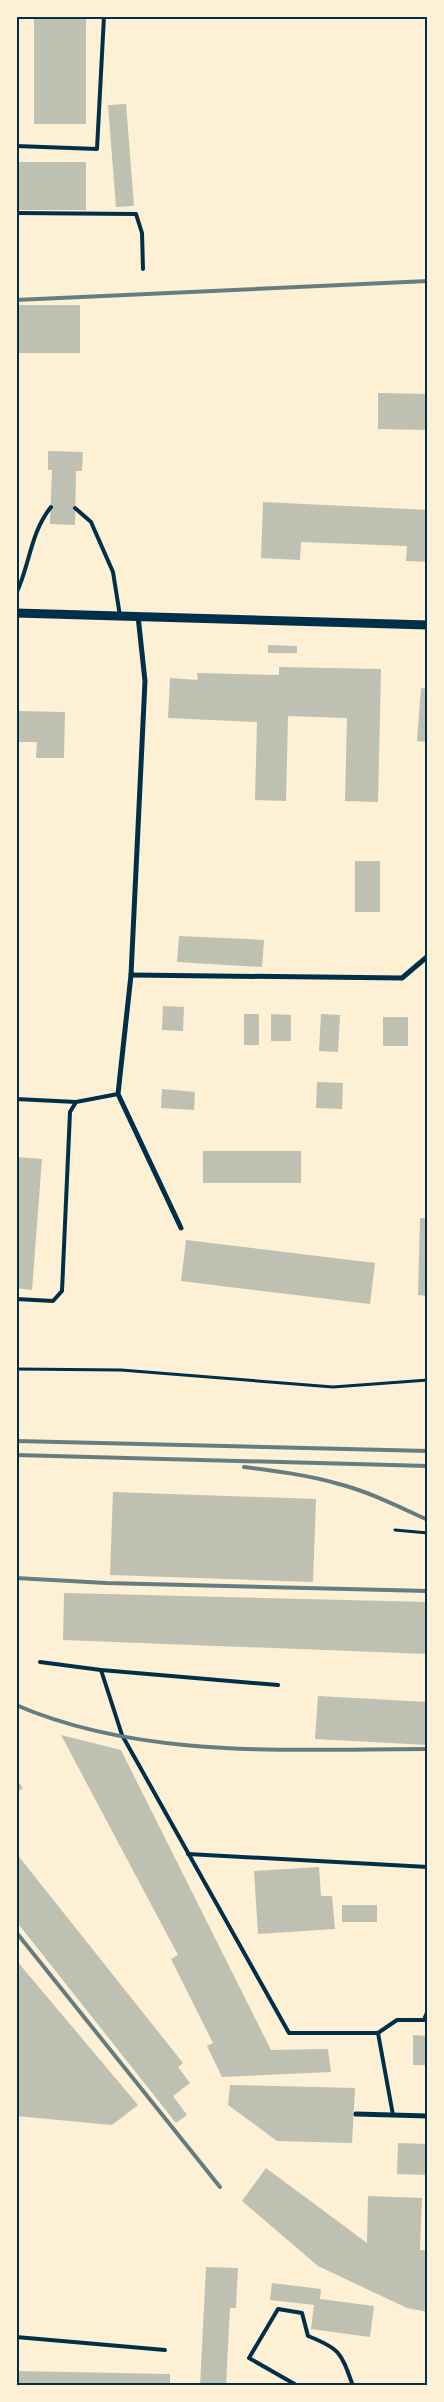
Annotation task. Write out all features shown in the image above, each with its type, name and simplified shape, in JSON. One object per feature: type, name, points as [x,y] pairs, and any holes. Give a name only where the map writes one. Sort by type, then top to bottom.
[{"type":"street","points":[[16,613],[428,625]]},
{"type":"street","points":[[138,616],[145,682],[131,975],[118,1094],[181,1228]]},
{"type":"street","points":[[131,975],[402,978],[428,956]]},
{"type":"street","points":[[356,2114],[428,2116]]},
{"type":"lane","points":[[16,146],[97,149],[104,16]]},
{"type":"lane","points":[[16,213],[136,214],[142,233],[143,269]]},
{"type":"lane","points":[[16,594],[40,520],[51,507]]},
{"type":"lane","points":[[75,508],[91,522],[113,572],[120,616]]},
{"type":"lane","points":[[16,1098],[76,1102],[118,1094]]},
{"type":"lane","points":[[16,1299],[53,1301],[62,1291],[70,1112],[76,1102]]},
{"type":"lane","points":[[40,1662],[101,1670],[278,1685]]},
{"type":"lane","points":[[101,1670],[122,1735],[289,2033],[378,2033],[397,2020],[424,2020],[428,2010]]},
{"type":"lane","points":[[188,1854],[428,1866]]},
{"type":"lane","points":[[378,2033],[394,2115]]},
{"type":"lane","points":[[298,2386],[249,2358],[278,2309],[302,2313],[308,2336],[333,2346],[344,2362],[353,2386]]},
{"type":"lane","points":[[16,2337],[165,2350]]},
{"type":"path","points":[[16,1369],[122,1370],[333,1387],[428,1380]]},
{"type":"path","points":[[395,1530],[428,1533]]},
{"type":"building","points":[[34,16],[86,16],[86,124],[34,124]]},
{"type":"building","points":[[126,104],[134,206],[116,207],[108,105]]},
{"type":"building","points":[[16,162],[86,162],[86,210],[16,210]]},
{"type":"building","points":[[16,305],[80,305],[80,353],[16,353]]},
{"type":"building","points":[[378,393],[428,394],[428,430],[378,429]]},
{"type":"building","points":[[48,451],[83,452],[82,471],[76,471],[75,525],[50,524],[52,470],[48,470]]},
{"type":"building","points":[[263,502],[428,510],[428,562],[406,561],[407,546],[301,542],[300,560],[261,558]]},
{"type":"building","points":[[268,645],[297,646],[297,653],[268,653]]},
{"type":"building","points":[[279,667],[381,669],[378,802],[345,801],[347,718],[288,716],[286,801],[255,800],[257,722],[168,718],[170,678],[198,680],[197,673],[279,675]]},
{"type":"building","points":[[421,688],[428,689],[428,742],[417,741]]},
{"type":"building","points":[[16,711],[65,712],[64,758],[36,758],[37,742],[16,742]]},
{"type":"building","points":[[355,861],[380,861],[380,912],[355,912]]},
{"type":"building","points":[[179,936],[264,940],[262,967],[177,962]]},
{"type":"building","points":[[163,1006],[184,1007],[183,1031],[162,1030]]},
{"type":"building","points":[[244,1014],[259,1014],[259,1045],[244,1045]]},
{"type":"building","points":[[271,1014],[291,1015],[291,1041],[271,1041]]},
{"type":"building","points":[[321,1014],[340,1015],[338,1052],[319,1051]]},
{"type":"building","points":[[383,1017],[408,1017],[408,1046],[383,1046]]},
{"type":"building","points":[[317,1082],[343,1083],[342,1109],[316,1108]]},
{"type":"building","points":[[162,1089],[195,1092],[194,1110],[161,1108]]},
{"type":"building","points":[[203,1151],[301,1151],[301,1183],[203,1183]]},
{"type":"building","points":[[16,1157],[42,1159],[32,1290],[16,1288]]},
{"type":"building","points":[[420,1218],[428,1218],[428,1296],[418,1295]]},
{"type":"building","points":[[186,1240],[375,1263],[370,1304],[181,1281]]},
{"type":"building","points":[[113,1492],[316,1499],[313,1582],[110,1575]]},
{"type":"building","points":[[64,1593],[428,1602],[428,1654],[63,1640]]},
{"type":"building","points":[[318,1696],[428,1702],[428,1745],[315,1739]]},
{"type":"building","points":[[61,1735],[121,1750],[271,2050],[328,2049],[331,2072],[222,2077],[207,2046],[213,2043],[171,1959],[178,1955]]},
{"type":"building","points":[[16,1779],[23,1788],[16,1793]]},
{"type":"building","points":[[16,1853],[183,2063],[178,2067],[190,2083],[173,2096],[187,2115],[176,2123],[16,1921]]},
{"type":"building","points":[[319,1867],[321,1896],[332,1896],[335,1929],[258,1934],[254,1871]]},
{"type":"building","points":[[342,1905],[377,1905],[377,1922],[342,1922]]},
{"type":"building","points":[[16,1960],[138,2105],[112,2125],[16,2116]]},
{"type":"building","points":[[413,2035],[428,2036],[428,2065],[413,2065]]},
{"type":"building","points":[[230,2085],[355,2088],[352,2143],[277,2141],[228,2105]]},
{"type":"building","points":[[398,2143],[428,2144],[428,2175],[397,2174]]},
{"type":"building","points":[[266,2168],[367,2243],[368,2196],[422,2198],[420,2250],[428,2250],[428,2312],[407,2308],[318,2266],[242,2201]]},
{"type":"building","points":[[206,2267],[238,2268],[236,2308],[230,2308],[226,2386],[200,2386]]},
{"type":"building","points":[[272,2283],[321,2289],[320,2299],[374,2306],[370,2337],[311,2329],[314,2305],[270,2300]]},
{"type":"building","points":[[16,2371],[170,2374],[170,2386],[16,2386]]},
{"type":"railway","points":[[16,300],[428,281]]},
{"type":"railway","points":[[16,1441],[428,1451]]},
{"type":"railway","points":[[16,1455],[428,1466]]},
{"type":"railway","points":[[244,1467],[304,1476],[351,1487],[428,1520]]},
{"type":"railway","points":[[16,1578],[106,1583],[428,1591]]},
{"type":"railway","points":[[16,1705],[65,1723],[115,1735],[167,1743],[219,1748],[272,1750],[428,1749]]},
{"type":"railway","points":[[16,1932],[220,2187]]}]
